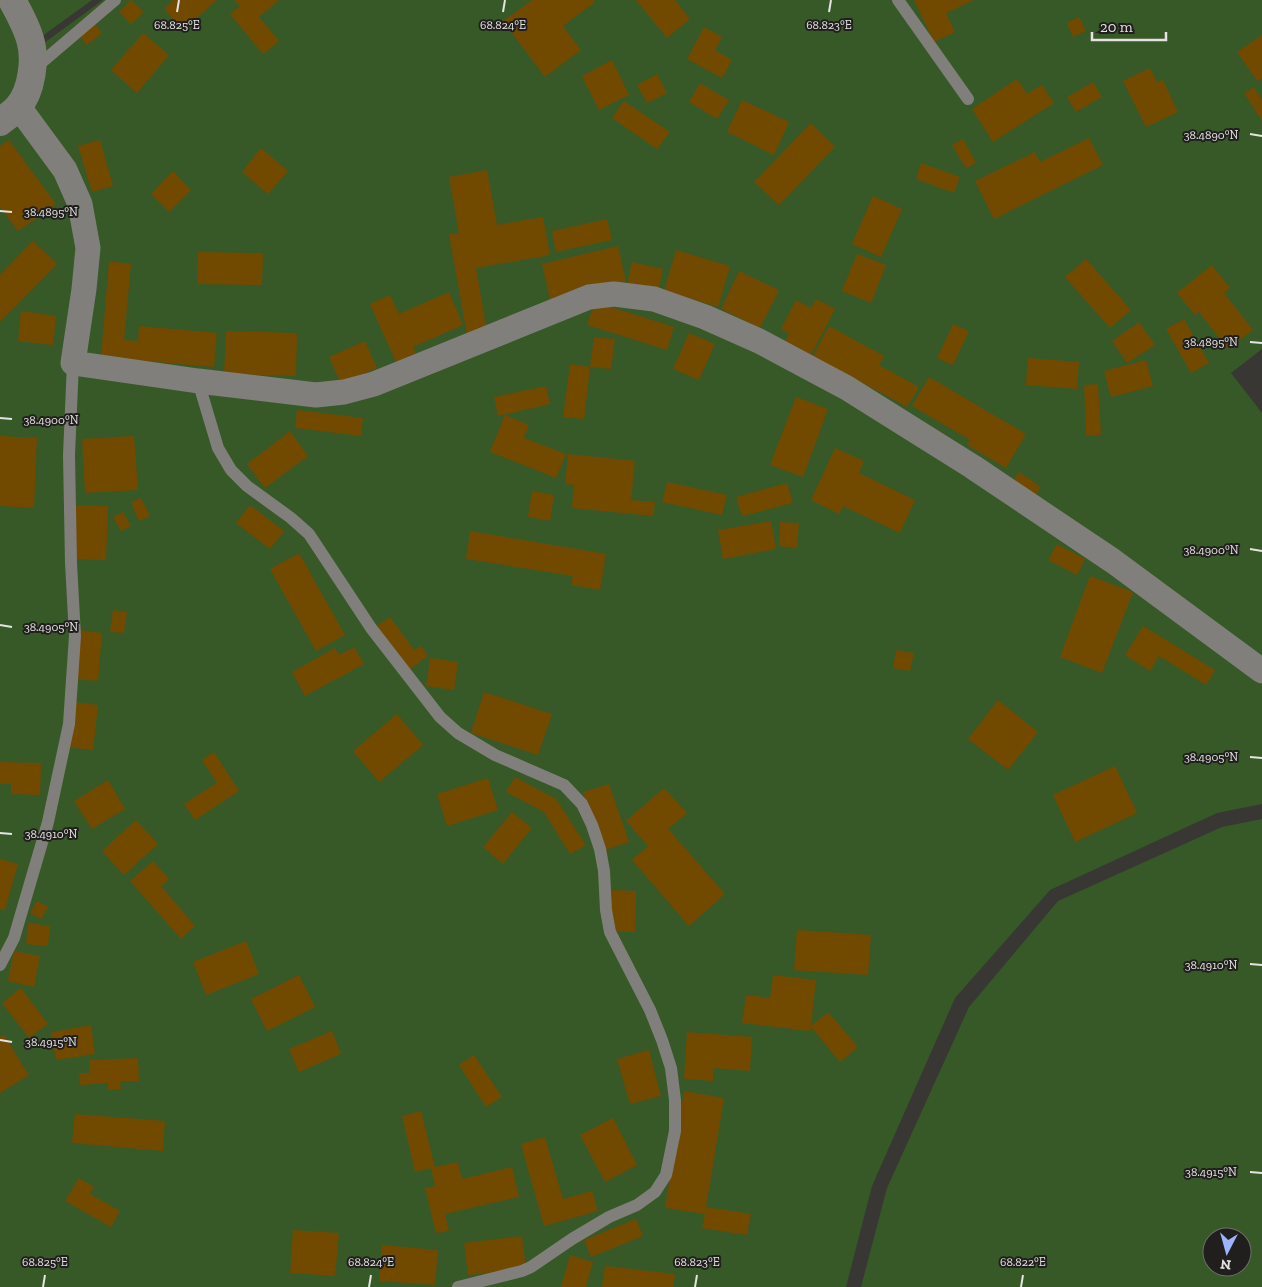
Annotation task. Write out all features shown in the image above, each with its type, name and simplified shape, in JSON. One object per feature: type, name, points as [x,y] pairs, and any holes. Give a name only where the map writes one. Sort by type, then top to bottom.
[{"type":"street","points":[[12,0],[23,20],[31,41],[32,71],[28,89],[9,114],[65,170],[80,204],[88,248],[73,362],[198,381],[316,395],[344,392],[374,384],[588,297],[614,294],[654,299],[705,317],[759,340],[847,388],[973,468],[1113,561],[1262,671]]},
{"type":"lane","points":[[32,71],[114,0]]},
{"type":"lane","points":[[898,0],[968,100]]},
{"type":"lane","points":[[0,965],[14,938],[48,822],[69,724],[75,636],[71,563],[70,455],[73,362]]},
{"type":"lane","points":[[198,381],[218,448],[231,470],[248,486],[309,534],[371,628],[440,717],[458,733],[495,755],[564,785],[582,804],[592,824],[600,849],[610,932],[650,1010],[671,1068],[675,1100],[675,1131],[666,1175],[655,1192],[637,1205],[608,1218],[572,1239],[531,1267],[515,1273],[458,1287]]},
{"type":"green space","points":[[0,0],[33,51],[103,0],[1262,0],[1262,349],[1231,373],[1262,413],[1262,804],[1217,813],[1050,890],[955,998],[872,1186],[846,1287],[0,1287]]},
{"type":"green space","points":[[15,0],[92,0],[34,42]]},
{"type":"green space","points":[[1262,819],[1262,1287],[861,1287],[887,1188],[969,1007],[1058,901],[1222,827]]},
{"type":"building","points":[[131,0],[144,12],[131,24],[119,12]]},
{"type":"building","points":[[173,0],[217,0],[183,30],[164,9]]},
{"type":"building","points":[[234,0],[279,0],[259,17],[279,41],[263,54],[230,14],[240,6]]},
{"type":"building","points":[[532,0],[594,0],[595,2],[563,26],[581,50],[545,77],[503,21]]},
{"type":"building","points":[[636,0],[675,0],[690,19],[667,38]]},
{"type":"building","points":[[914,0],[974,0],[946,13],[955,32],[934,42]]},
{"type":"building","points":[[1079,17],[1086,31],[1073,37],[1067,23]]},
{"type":"building","points":[[92,20],[102,33],[87,45],[77,33]]},
{"type":"building","points":[[704,27],[722,37],[715,50],[732,60],[722,78],[687,59]]},
{"type":"building","points":[[143,33],[169,55],[137,93],[111,70]]},
{"type":"building","points":[[1262,35],[1262,78],[1257,81],[1237,52]]},
{"type":"building","points":[[612,60],[629,95],[599,110],[582,76]]},
{"type":"building","points":[[1150,68],[1157,82],[1163,80],[1178,112],[1146,127],[1123,81]]},
{"type":"building","points":[[657,74],[667,93],[647,103],[637,85]]},
{"type":"building","points":[[1017,79],[1027,94],[1042,85],[1054,103],[993,142],[972,109]]},
{"type":"building","points":[[1093,82],[1102,97],[1076,112],[1067,97]]},
{"type":"building","points":[[700,83],[729,100],[717,119],[689,102]]},
{"type":"building","points":[[1254,87],[1262,100],[1262,121],[1244,93]]},
{"type":"building","points":[[742,100],[789,122],[774,155],[727,132]]},
{"type":"building","points":[[624,101],[670,132],[657,149],[612,118]]},
{"type":"building","points":[[811,123],[835,147],[779,205],[754,182]]},
{"type":"building","points":[[1089,138],[1103,165],[994,219],[975,181],[1035,152],[1040,162]]},
{"type":"building","points":[[963,139],[976,163],[966,168],[952,145]]},
{"type":"building","points":[[9,140],[56,204],[18,231],[0,207],[0,146]]},
{"type":"building","points":[[100,140],[113,186],[92,192],[78,146]]},
{"type":"building","points":[[261,148],[288,171],[268,194],[242,172]]},
{"type":"building","points":[[921,163],[960,177],[954,193],[916,179]]},
{"type":"building","points":[[487,170],[497,225],[543,217],[550,255],[476,268],[487,332],[467,335],[449,234],[459,233],[449,177]]},
{"type":"building","points":[[173,171],[191,190],[169,212],[151,194]]},
{"type":"building","points":[[873,196],[902,209],[881,257],[852,244]]},
{"type":"building","points":[[607,219],[612,240],[556,252],[552,231]]},
{"type":"building","points":[[33,241],[57,264],[0,322],[0,275]]},
{"type":"building","points":[[618,246],[626,282],[550,300],[542,264]]},
{"type":"building","points":[[676,250],[730,266],[718,307],[664,291]]},
{"type":"building","points":[[198,252],[263,253],[262,285],[197,284]]},
{"type":"building","points":[[857,254],[886,265],[871,303],[842,291]]},
{"type":"building","points":[[1086,259],[1131,310],[1110,328],[1065,277]]},
{"type":"building","points":[[109,261],[131,264],[124,340],[138,341],[139,326],[217,333],[214,367],[101,357]]},
{"type":"building","points":[[632,262],[663,269],[658,293],[627,285]]},
{"type":"building","points":[[1212,265],[1230,288],[1224,293],[1253,330],[1228,349],[1199,312],[1195,315],[1177,293]]},
{"type":"building","points":[[739,271],[779,290],[760,328],[721,309]]},
{"type":"building","points":[[449,292],[463,325],[413,347],[416,353],[396,362],[370,304],[390,295],[399,314]]},
{"type":"building","points":[[816,299],[835,309],[811,355],[785,342],[789,333],[781,329],[796,300],[811,308]]},
{"type":"building","points":[[595,302],[674,327],[667,350],[587,325]]},
{"type":"building","points":[[21,311],[56,316],[53,345],[18,341]]},
{"type":"building","points":[[1184,319],[1209,363],[1191,373],[1166,329]]},
{"type":"building","points":[[1139,322],[1155,345],[1127,363],[1112,341]]},
{"type":"building","points":[[953,324],[969,331],[953,365],[937,358]]},
{"type":"building","points":[[829,326],[884,356],[879,365],[919,387],[907,407],[813,356]]},
{"type":"building","points":[[226,331],[297,333],[296,376],[224,374]]},
{"type":"building","points":[[689,333],[715,344],[699,380],[673,369]]},
{"type":"building","points":[[594,337],[615,339],[611,369],[590,367]]},
{"type":"building","points":[[365,341],[377,368],[341,384],[329,357]]},
{"type":"building","points":[[1028,358],[1079,362],[1077,389],[1026,385]]},
{"type":"building","points":[[1146,360],[1153,386],[1111,397],[1104,371]]},
{"type":"building","points":[[570,364],[590,367],[584,419],[563,417]]},
{"type":"building","points":[[929,377],[1026,434],[1006,468],[967,445],[970,440],[912,406]]},
{"type":"building","points":[[1098,384],[1101,435],[1086,436],[1084,385]]},
{"type":"building","points":[[546,386],[550,404],[498,416],[494,397]]},
{"type":"building","points":[[796,397],[828,409],[803,477],[770,465]]},
{"type":"building","points":[[297,410],[363,418],[361,436],[295,428]]},
{"type":"building","points":[[505,415],[529,425],[524,438],[566,454],[556,478],[490,452]]},
{"type":"building","points":[[290,431],[308,456],[265,488],[247,464]]},
{"type":"building","points":[[0,436],[37,438],[34,508],[0,506]]},
{"type":"building","points":[[134,436],[138,490],[85,493],[82,439]]},
{"type":"building","points":[[835,448],[864,461],[859,473],[915,500],[900,533],[843,506],[839,514],[811,500]]},
{"type":"building","points":[[568,454],[635,461],[631,500],[655,502],[653,516],[572,508],[574,485],[565,484]]},
{"type":"building","points":[[1019,472],[1041,487],[1033,498],[1011,484]]},
{"type":"building","points":[[667,482],[727,495],[722,515],[662,502]]},
{"type":"building","points":[[787,483],[793,503],[742,516],[736,497]]},
{"type":"building","points":[[532,491],[554,495],[550,521],[528,517]]},
{"type":"building","points":[[141,498],[150,516],[139,521],[131,502]]},
{"type":"building","points":[[74,505],[108,506],[106,560],[72,559]]},
{"type":"building","points":[[250,505],[284,531],[270,549],[236,523]]},
{"type":"building","points":[[123,512],[131,526],[121,531],[113,517]]},
{"type":"building","points":[[771,521],[776,549],[723,559],[718,530]]},
{"type":"building","points":[[780,522],[799,523],[797,548],[779,546]]},
{"type":"building","points":[[470,531],[606,554],[600,590],[571,585],[573,576],[466,559]]},
{"type":"building","points":[[1057,544],[1085,559],[1077,575],[1048,560]]},
{"type":"building","points":[[299,553],[345,635],[316,651],[270,569]]},
{"type":"building","points":[[1090,576],[1133,592],[1102,673],[1060,657]]},
{"type":"building","points":[[113,610],[127,612],[124,633],[110,632]]},
{"type":"building","points":[[390,617],[414,650],[421,646],[428,656],[409,670],[377,626]]},
{"type":"building","points":[[1143,626],[1215,670],[1206,685],[1159,656],[1150,671],[1125,655]]},
{"type":"building","points":[[80,630],[102,633],[98,681],[75,679]]},
{"type":"building","points":[[354,647],[364,664],[305,696],[292,672],[335,648],[339,655]]},
{"type":"building","points":[[896,650],[914,653],[910,671],[893,668]]},
{"type":"building","points":[[430,658],[458,662],[454,690],[426,686]]},
{"type":"building","points":[[484,692],[552,714],[538,755],[471,733]]},
{"type":"building","points":[[998,700],[1038,732],[1008,770],[968,739]]},
{"type":"building","points":[[73,702],[98,705],[93,750],[67,747]]},
{"type":"building","points":[[397,714],[423,745],[379,782],[353,751]]},
{"type":"building","points":[[214,752],[239,791],[195,820],[184,804],[217,783],[202,760]]},
{"type":"building","points":[[0,762],[41,763],[40,795],[11,794],[11,784],[0,784]]},
{"type":"building","points":[[1115,766],[1137,813],[1075,842],[1053,795]]},
{"type":"building","points":[[515,777],[556,799],[586,845],[570,854],[544,812],[506,792]]},
{"type":"building","points":[[488,778],[498,810],[447,826],[437,794]]},
{"type":"building","points":[[108,780],[125,809],[92,829],[74,801]]},
{"type":"building","points":[[609,784],[629,842],[602,851],[583,792]]},
{"type":"building","points":[[664,788],[687,813],[668,829],[725,894],[689,926],[632,860],[648,846],[626,821]]},
{"type":"building","points":[[512,812],[532,828],[503,864],[483,847]]},
{"type":"building","points":[[136,820],[158,844],[124,875],[102,851]]},
{"type":"building","points":[[0,859],[18,864],[5,910],[0,909]]},
{"type":"building","points":[[153,861],[169,879],[161,886],[195,926],[181,939],[130,881]]},
{"type":"building","points":[[612,890],[636,891],[635,932],[611,931]]},
{"type":"building","points":[[37,901],[48,907],[41,919],[30,913]]},
{"type":"building","points":[[28,923],[50,926],[48,946],[26,944]]},
{"type":"building","points":[[797,930],[871,935],[868,975],[794,970]]},
{"type":"building","points":[[246,941],[259,974],[206,995],[193,962]]},
{"type":"building","points":[[14,951],[40,956],[34,987],[8,981]]},
{"type":"building","points":[[299,975],[315,1007],[267,1031],[251,999]]},
{"type":"building","points":[[773,975],[816,980],[811,1026],[828,1012],[858,1047],[840,1062],[811,1027],[810,1031],[742,1023],[746,995],[770,998]]},
{"type":"building","points":[[21,988],[48,1024],[29,1038],[2,1003]]},
{"type":"building","points":[[91,1025],[95,1054],[56,1060],[51,1032]]},
{"type":"building","points":[[332,1031],[341,1054],[299,1072],[289,1049]]},
{"type":"building","points":[[687,1032],[752,1037],[750,1071],[713,1068],[713,1081],[684,1079]]},
{"type":"building","points":[[4,1035],[29,1075],[0,1093],[0,1037]]},
{"type":"building","points":[[649,1050],[661,1096],[630,1104],[617,1059]]},
{"type":"building","points":[[474,1055],[502,1097],[486,1107],[459,1065]]},
{"type":"building","points":[[138,1058],[139,1081],[120,1081],[121,1089],[108,1090],[108,1083],[80,1085],[79,1073],[90,1073],[89,1060]]},
{"type":"building","points":[[684,1091],[724,1098],[706,1207],[751,1214],[747,1235],[702,1228],[705,1214],[665,1208]]},
{"type":"building","points":[[421,1111],[435,1167],[458,1162],[462,1179],[512,1167],[519,1197],[445,1214],[449,1231],[436,1233],[425,1188],[435,1186],[431,1168],[415,1172],[402,1116]]},
{"type":"building","points":[[75,1114],[165,1121],[163,1151],[72,1143]]},
{"type":"building","points":[[613,1118],[637,1165],[605,1182],[580,1135]]},
{"type":"building","points":[[545,1137],[563,1199],[592,1191],[598,1211],[544,1226],[521,1144]]},
{"type":"building","points":[[79,1178],[94,1187],[90,1194],[120,1211],[111,1227],[65,1201]]},
{"type":"building","points":[[636,1219],[643,1236],[591,1257],[584,1240]]},
{"type":"building","points":[[293,1230],[339,1233],[335,1276],[290,1273]]},
{"type":"building","points":[[522,1236],[526,1269],[468,1275],[464,1243]]},
{"type":"building","points":[[382,1245],[438,1250],[435,1285],[379,1281]]},
{"type":"building","points":[[570,1255],[593,1262],[586,1287],[561,1287]]},
{"type":"building","points":[[605,1266],[675,1274],[673,1287],[602,1287]]}]
